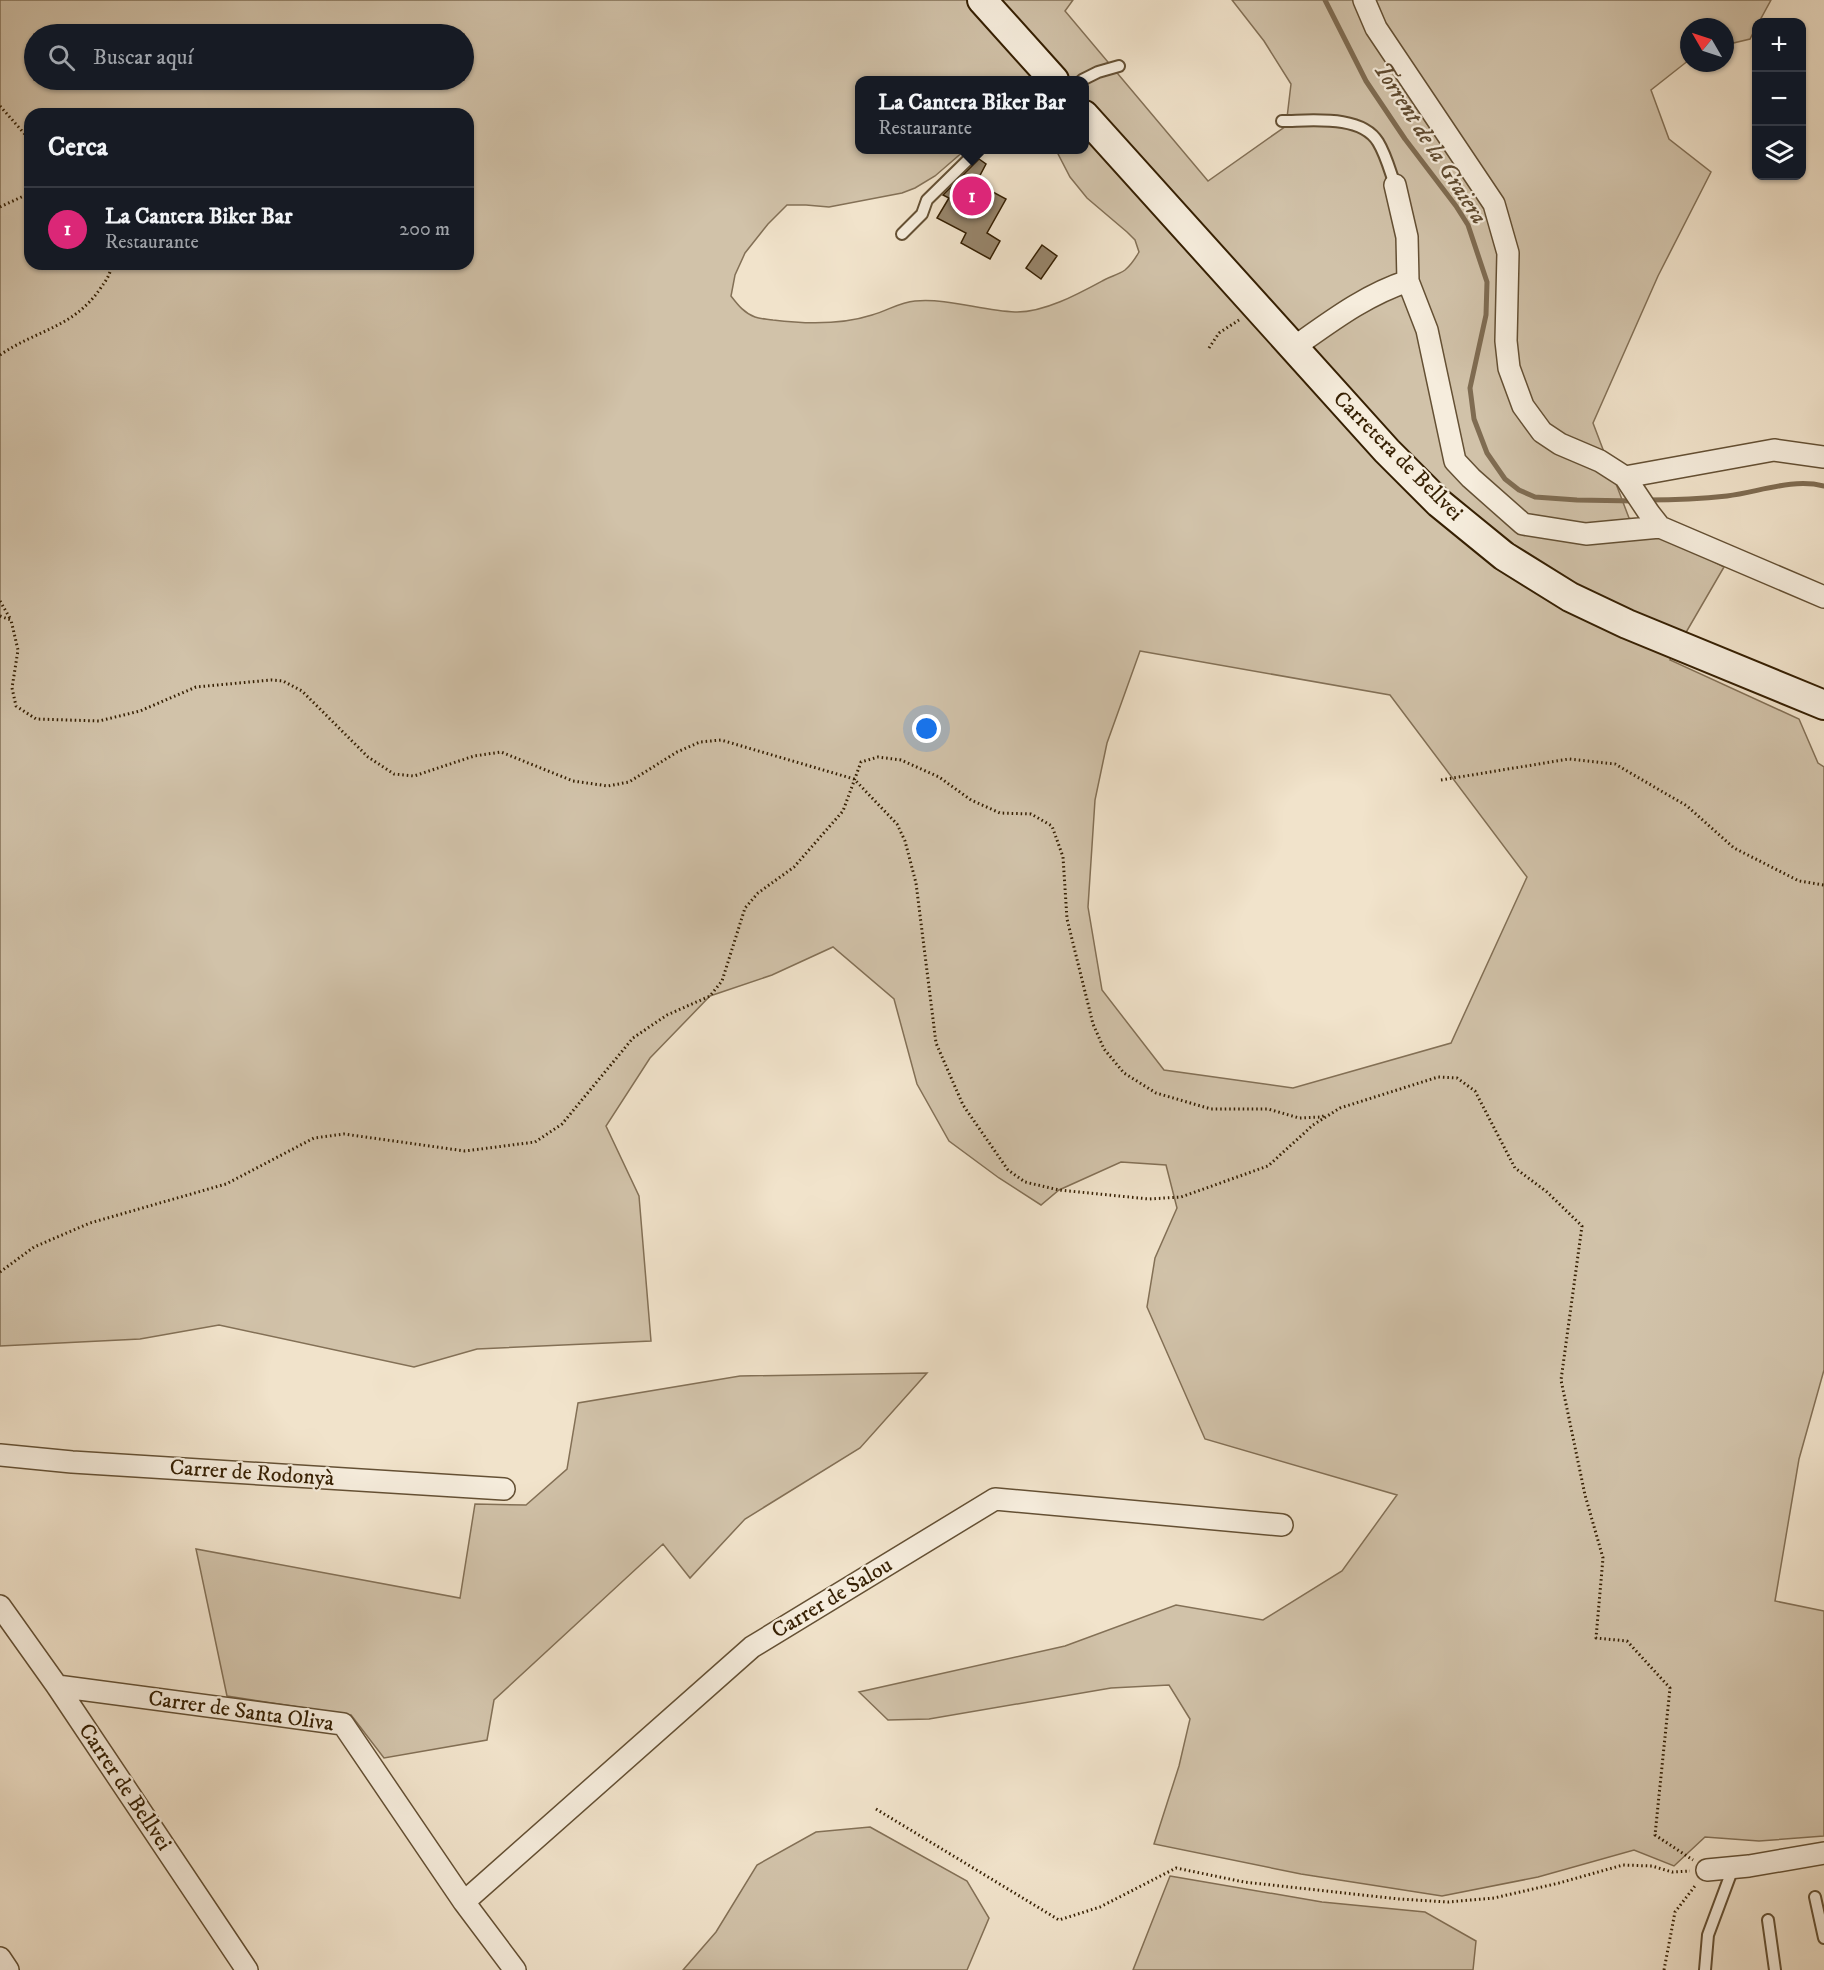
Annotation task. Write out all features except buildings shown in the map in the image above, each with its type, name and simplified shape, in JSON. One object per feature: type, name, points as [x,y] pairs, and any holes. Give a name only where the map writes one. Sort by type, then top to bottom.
[{"type":"main road","points":[[982,0],[1050,76]]},
{"type":"main road","name":"Carretera de Bellvei","points":[[1089,121],[1387,451],[1439,503],[1504,556],[1570,597],[1627,624],[1824,705]]},
{"type":"street","points":[[1364,0],[1376,28],[1494,204],[1508,253],[1506,341],[1509,368],[1523,406],[1542,432],[1560,444],[1600,461],[1625,477],[1655,520],[1824,597]]},
{"type":"street","points":[[1395,185],[1407,237],[1408,281],[1426,330],[1455,461],[1523,524],[1586,534],[1655,520]]},
{"type":"street","points":[[1293,348],[1352,306],[1389,287],[1408,281]]},
{"type":"street","points":[[1625,477],[1774,450],[1824,457]]},
{"type":"street","name":"Carrer de Rodonyà","points":[[0,1455],[72,1462],[504,1489]]},
{"type":"street","name":"Carrer de Salou","points":[[464,1902],[752,1647],[995,1500],[1282,1525]]},
{"type":"street","name":"Carrer de Bellvei","points":[[0,1606],[57,1686],[247,1970]]},
{"type":"street","name":"Carrer de Santa Oliva","points":[[57,1686],[343,1724],[464,1902],[515,1970]]},
{"type":"street","points":[[1707,1870],[1824,1853]]},
{"type":"street","points":[[0,1958],[8,1970]]},
{"type":"lane","points":[[1089,77],[1119,66]]},
{"type":"lane","points":[[1282,121],[1346,122],[1364,129],[1377,140],[1395,185]]},
{"type":"lane","points":[[902,234],[922,214],[927,200],[974,154]]},
{"type":"lane","points":[[1707,1968],[1708,1935],[1732,1868]]},
{"type":"lane","points":[[1815,1897],[1824,1938]]},
{"type":"lane","points":[[1768,1920],[1775,1970]]},
{"type":"path","points":[[0,106],[24,133]]},
{"type":"path","points":[[0,207],[24,196]]},
{"type":"path","points":[[0,355],[16,343],[59,326],[90,303],[111,270]]},
{"type":"path","points":[[1209,348],[1219,333],[1234,322],[1259,310]]},
{"type":"path","points":[[0,601],[11,620],[18,650],[12,688],[16,706],[36,719],[99,721],[140,711],[196,687],[271,680],[283,681],[302,691],[368,757],[394,774],[414,776],[474,756],[501,752],[573,781],[608,786],[628,782],[677,752],[699,742],[721,740],[854,779],[897,824],[905,841],[916,883],[936,1043],[963,1106],[1008,1170],[1025,1182],[1059,1190],[1126,1197],[1149,1199],[1181,1197],[1268,1166],[1313,1125],[1340,1108]]},
{"type":"path","points":[[0,616],[11,620]]},
{"type":"path","points":[[0,1272],[34,1247],[90,1223],[226,1184],[314,1138],[344,1134],[465,1151],[535,1142],[562,1124],[633,1038],[667,1015],[710,996],[722,981],[745,908],[758,892],[794,867],[843,811],[861,762],[878,757],[901,760],[939,777],[971,800],[1000,813],[1031,814],[1052,826],[1063,857],[1067,919],[1093,1024],[1104,1049],[1124,1073],[1156,1093],[1211,1109],[1268,1109],[1299,1118],[1321,1117],[1340,1108],[1438,1077],[1457,1078],[1474,1092],[1515,1168],[1547,1192],[1582,1227],[1561,1380],[1585,1495],[1603,1558],[1596,1638],[1627,1641],[1670,1688],[1655,1834],[1707,1870]]},
{"type":"path","points":[[1441,780],[1569,759],[1615,764],[1687,806],[1734,848],[1800,881],[1824,885]]},
{"type":"path","points":[[876,1809],[1059,1920],[1100,1907],[1176,1868],[1244,1882],[1448,1902],[1494,1898],[1623,1865],[1652,1866],[1672,1872],[1707,1870]]},
{"type":"path","points":[[1664,1970],[1675,1912],[1707,1870]]},
{"type":"shaded area","points":[[0,0],[1073,0],[1065,11],[1208,181],[1286,126],[1291,84],[1264,41],[1232,0],[1771,0],[1761,18],[1752,18],[1750,39],[1734,43],[1734,18],[1680,18],[1680,67],[1651,90],[1669,139],[1711,172],[1658,276],[1593,423],[1629,518],[1724,567],[1670,660],[1799,719],[1818,763],[1824,767],[1824,1370],[1799,1459],[1775,1601],[1824,1611],[1824,1836],[1759,1841],[1705,1837],[1674,1866],[1634,1850],[1538,1877],[1442,1896],[1301,1874],[1154,1844],[1179,1766],[1190,1719],[1169,1685],[1111,1688],[929,1719],[888,1720],[859,1692],[1065,1646],[1176,1605],[1263,1620],[1342,1571],[1397,1495],[1205,1439],[1147,1307],[1155,1258],[1177,1208],[1166,1165],[1121,1162],[1059,1190],[1041,1205],[999,1178],[949,1141],[917,1084],[894,999],[833,947],[772,975],[710,996],[650,1058],[606,1126],[639,1196],[651,1341],[477,1349],[414,1367],[219,1325],[140,1339],[0,1346]],"holes":[[[855,76],[1089,76],[1089,154],[1058,154],[1070,177],[1087,198],[1135,240],[1139,252],[1125,270],[1050,306],[1015,312],[953,303],[909,302],[860,318],[810,323],[755,317],[739,306],[731,296],[735,275],[745,253],[787,205],[829,207],[902,193],[935,176],[960,154],[855,154]],[[1140,651],[1390,695],[1527,877],[1451,1043],[1293,1088],[1164,1070],[1102,990],[1088,907],[1095,800],[1107,743]]]},
{"type":"shaded area","points":[[927,1373],[860,1448],[745,1519],[690,1578],[663,1544],[494,1700],[487,1740],[384,1758],[351,1715],[227,1696],[196,1549],[460,1598],[475,1504],[526,1505],[567,1469],[578,1403],[740,1376]]},
{"type":"shaded area","points":[[870,1827],[967,1881],[989,1918],[967,1970],[683,1970],[716,1932],[757,1865],[816,1832]]},
{"type":"shaded area","points":[[1170,1876],[1322,1902],[1425,1912],[1476,1941],[1473,1970],[1133,1970]]},
{"type":"waterway","name":"Torrent de la Graiera","points":[[1325,0],[1366,81],[1468,225],[1487,282],[1486,315],[1470,388],[1474,419],[1487,453],[1505,479],[1519,490],[1535,497],[1635,501]]},
{"type":"waterway","name":"Torrent de la Graiera","points":[[1647,500],[1727,496],[1800,484],[1824,486]]},
{"type":"place","name":"La Cantera Biker Bar","points":[[972,196]]}]
